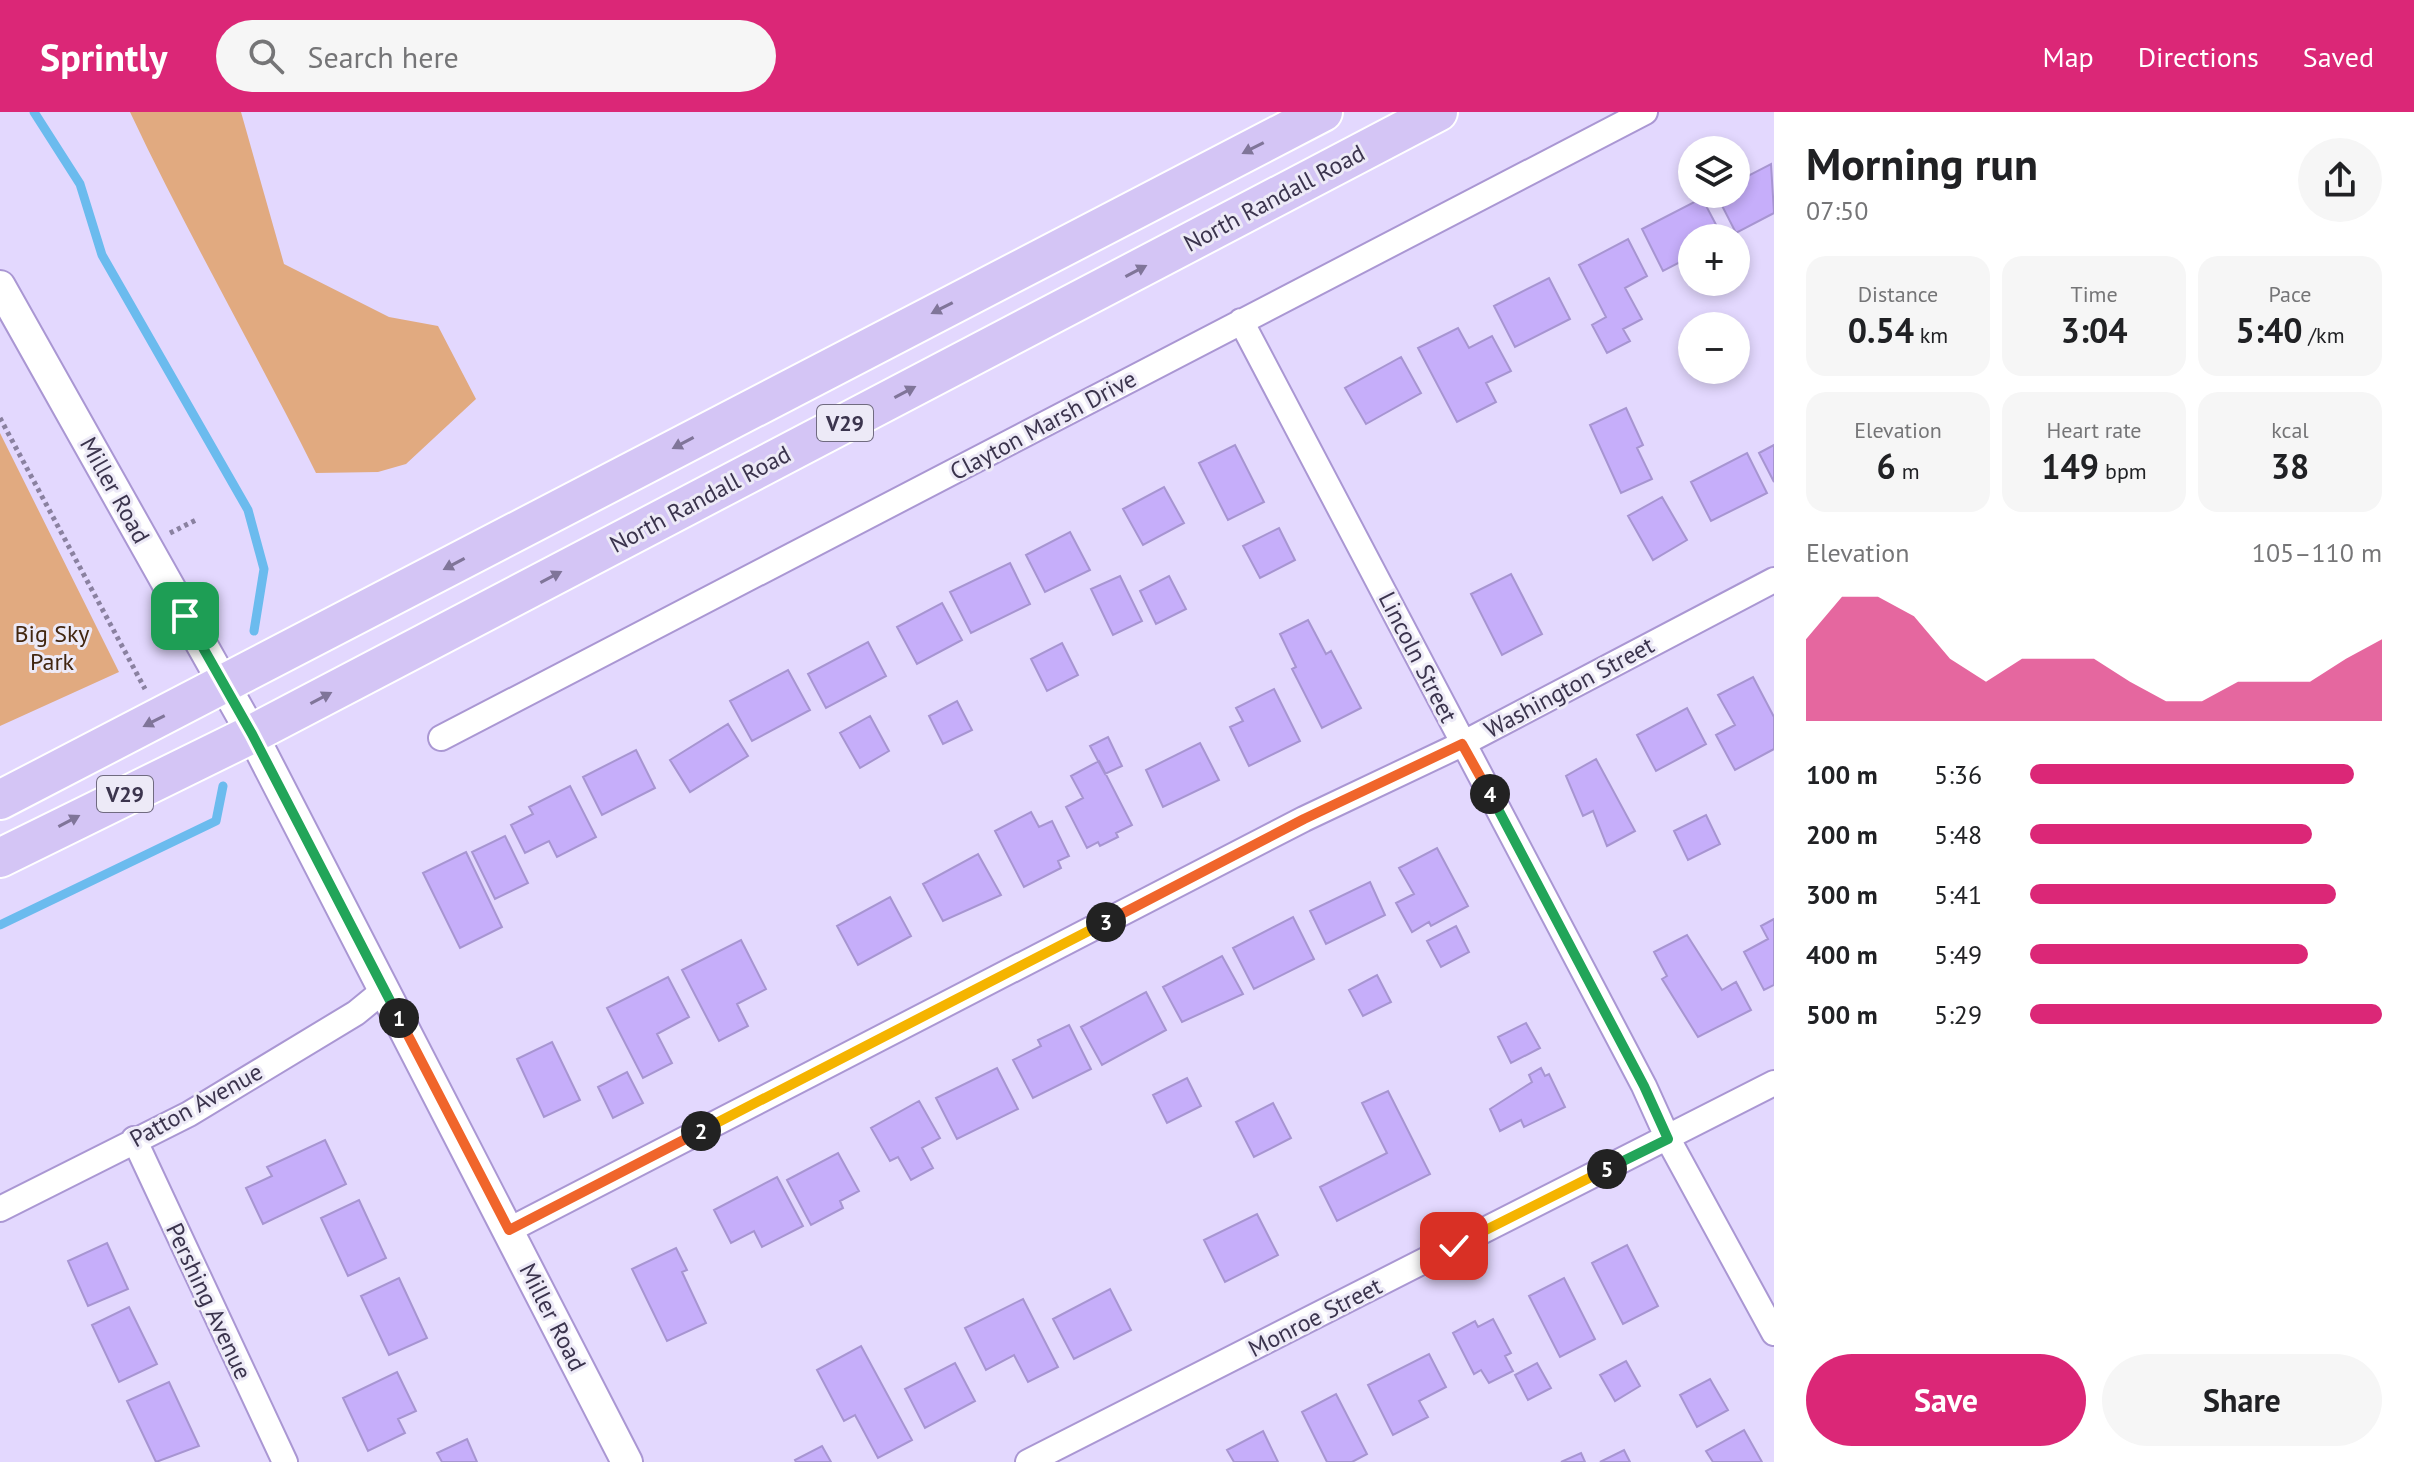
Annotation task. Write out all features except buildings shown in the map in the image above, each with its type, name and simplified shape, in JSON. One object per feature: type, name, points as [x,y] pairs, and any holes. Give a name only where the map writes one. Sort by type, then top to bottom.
[{"type":"main road","name":"V29","points":[[0,800],[224,686],[738,413],[1323,112]]},
{"type":"main road","name":"North Randall Road","points":[[0,858],[252,734],[1438,112]]},
{"type":"street","name":"Clayton Marsh Drive","points":[[441,738],[1645,112]]},
{"type":"street","name":"Miller Road","points":[[0,286],[252,734],[627,1462]]},
{"type":"street","name":"Lincoln Street","points":[[1241,321],[1608,1017],[1668,1139],[1774,1333]]},
{"type":"street","name":"Washington Street","points":[[509,1230],[1304,819],[1462,744],[1774,580]]},
{"type":"street","name":"Patton Avenue","points":[[0,1209],[189,1114],[356,1013],[384,990]]},
{"type":"street","name":"Monroe Street","points":[[1028,1462],[1774,1083]]},
{"type":"street","name":"Pershing Avenue","points":[[134,1139],[285,1462]]},
{"type":"path","points":[[0,418],[129,659]]},
{"type":"green space","points":[[130,112],[241,112],[284,264],[389,317],[438,326],[476,399],[406,464],[378,472],[316,473]]},
{"type":"green space","name":"Big Sky Park","points":[[0,433],[119,672],[0,726]]},
{"type":"waterway","points":[[34,112],[80,184],[102,255],[248,510],[264,569],[254,631]]},
{"type":"waterway","points":[[0,925],[216,821],[223,786]]},
{"type":"route","points":[[185,616],[252,734],[509,1230],[1304,819],[1462,744],[1644,1086],[1668,1139],[1454,1246]]}]
